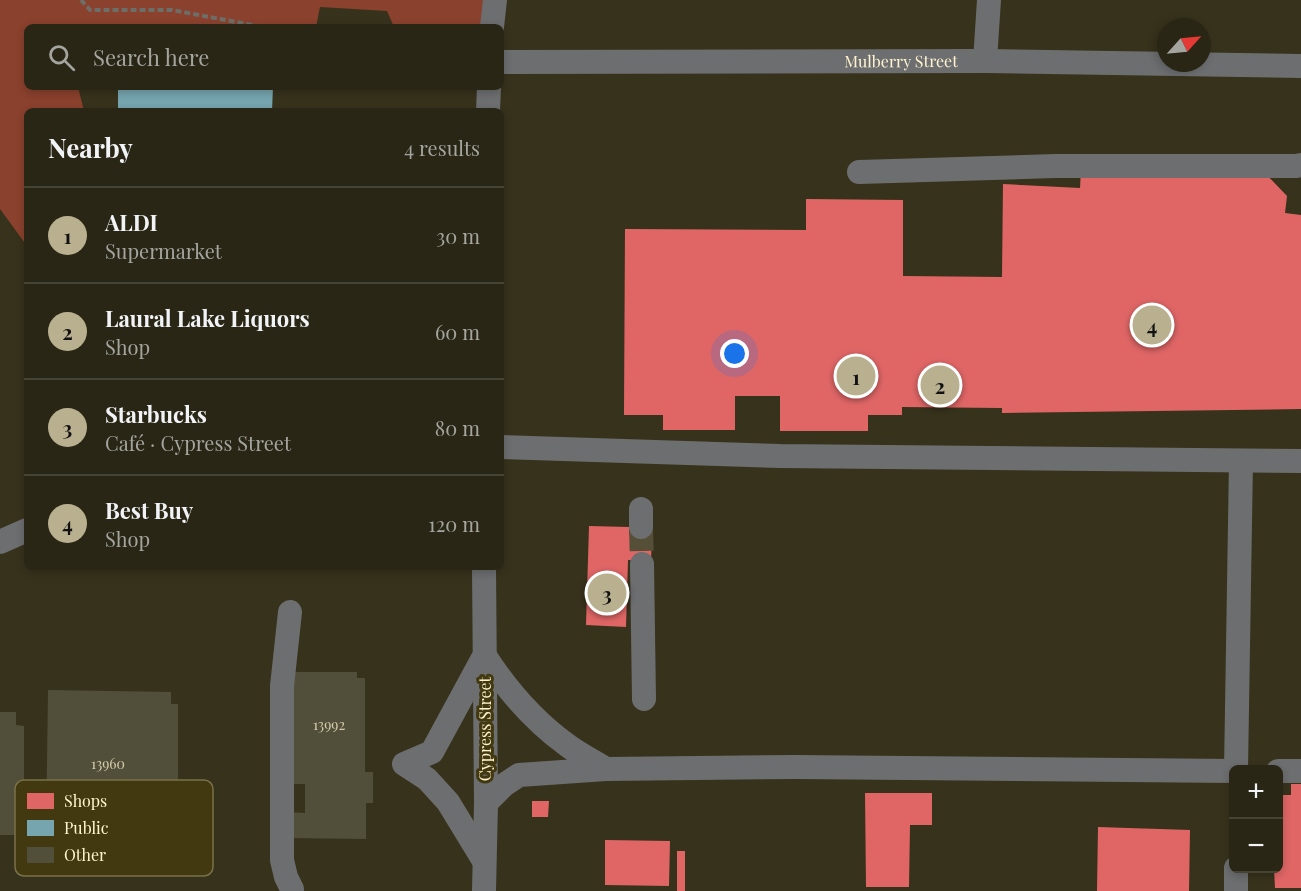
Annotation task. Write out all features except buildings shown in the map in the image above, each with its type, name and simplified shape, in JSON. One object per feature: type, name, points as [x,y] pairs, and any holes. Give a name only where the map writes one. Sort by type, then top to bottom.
[{"type":"street","points":[[492,24],[495,0]]},
{"type":"street","points":[[985,61],[989,0]]},
{"type":"street","name":"Mulberry Street","points":[[504,62],[985,61],[1301,66]]},
{"type":"street","points":[[488,108],[489,90]]},
{"type":"street","points":[[859,172],[1055,166],[1301,165]]},
{"type":"street","points":[[504,447],[780,456],[1301,461]]},
{"type":"street","points":[[1235,765],[1240,461]]},
{"type":"street","points":[[0,542],[24,531]]},
{"type":"street","points":[[642,564],[644,699]]},
{"type":"street","name":"Cypress Street","points":[[484,570],[486,803],[484,891]]},
{"type":"street","points":[[290,612],[282,686],[282,860],[292,889]]},
{"type":"street","points":[[484,861],[448,802],[427,779],[395,764],[432,752],[484,656],[501,681],[528,711],[566,744],[606,769]]},
{"type":"street","points":[[486,803],[504,785],[519,775],[606,769],[795,767],[1229,770]]},
{"type":"street","points":[[1283,771],[1301,771]]},
{"type":"street","points":[[1236,873],[1236,891]]},
{"type":"path","points":[[81,0],[90,10],[172,10],[248,24]]},
{"type":"shaded area","points":[[0,0],[495,0],[492,24],[393,24],[387,11],[320,7],[317,24],[24,24],[24,90],[79,90],[83,108],[24,108],[24,242],[0,209]]},
{"type":"tunnel","points":[[641,527],[642,564]]},
{"type":"place","name":"Best Buy","points":[[1152,325]]},
{"type":"place","name":"ALDI","points":[[856,376]]},
{"type":"place","name":"Laural Lake Liquors","points":[[940,385]]},
{"type":"place","name":"Starbucks","points":[[607,593]]}]
